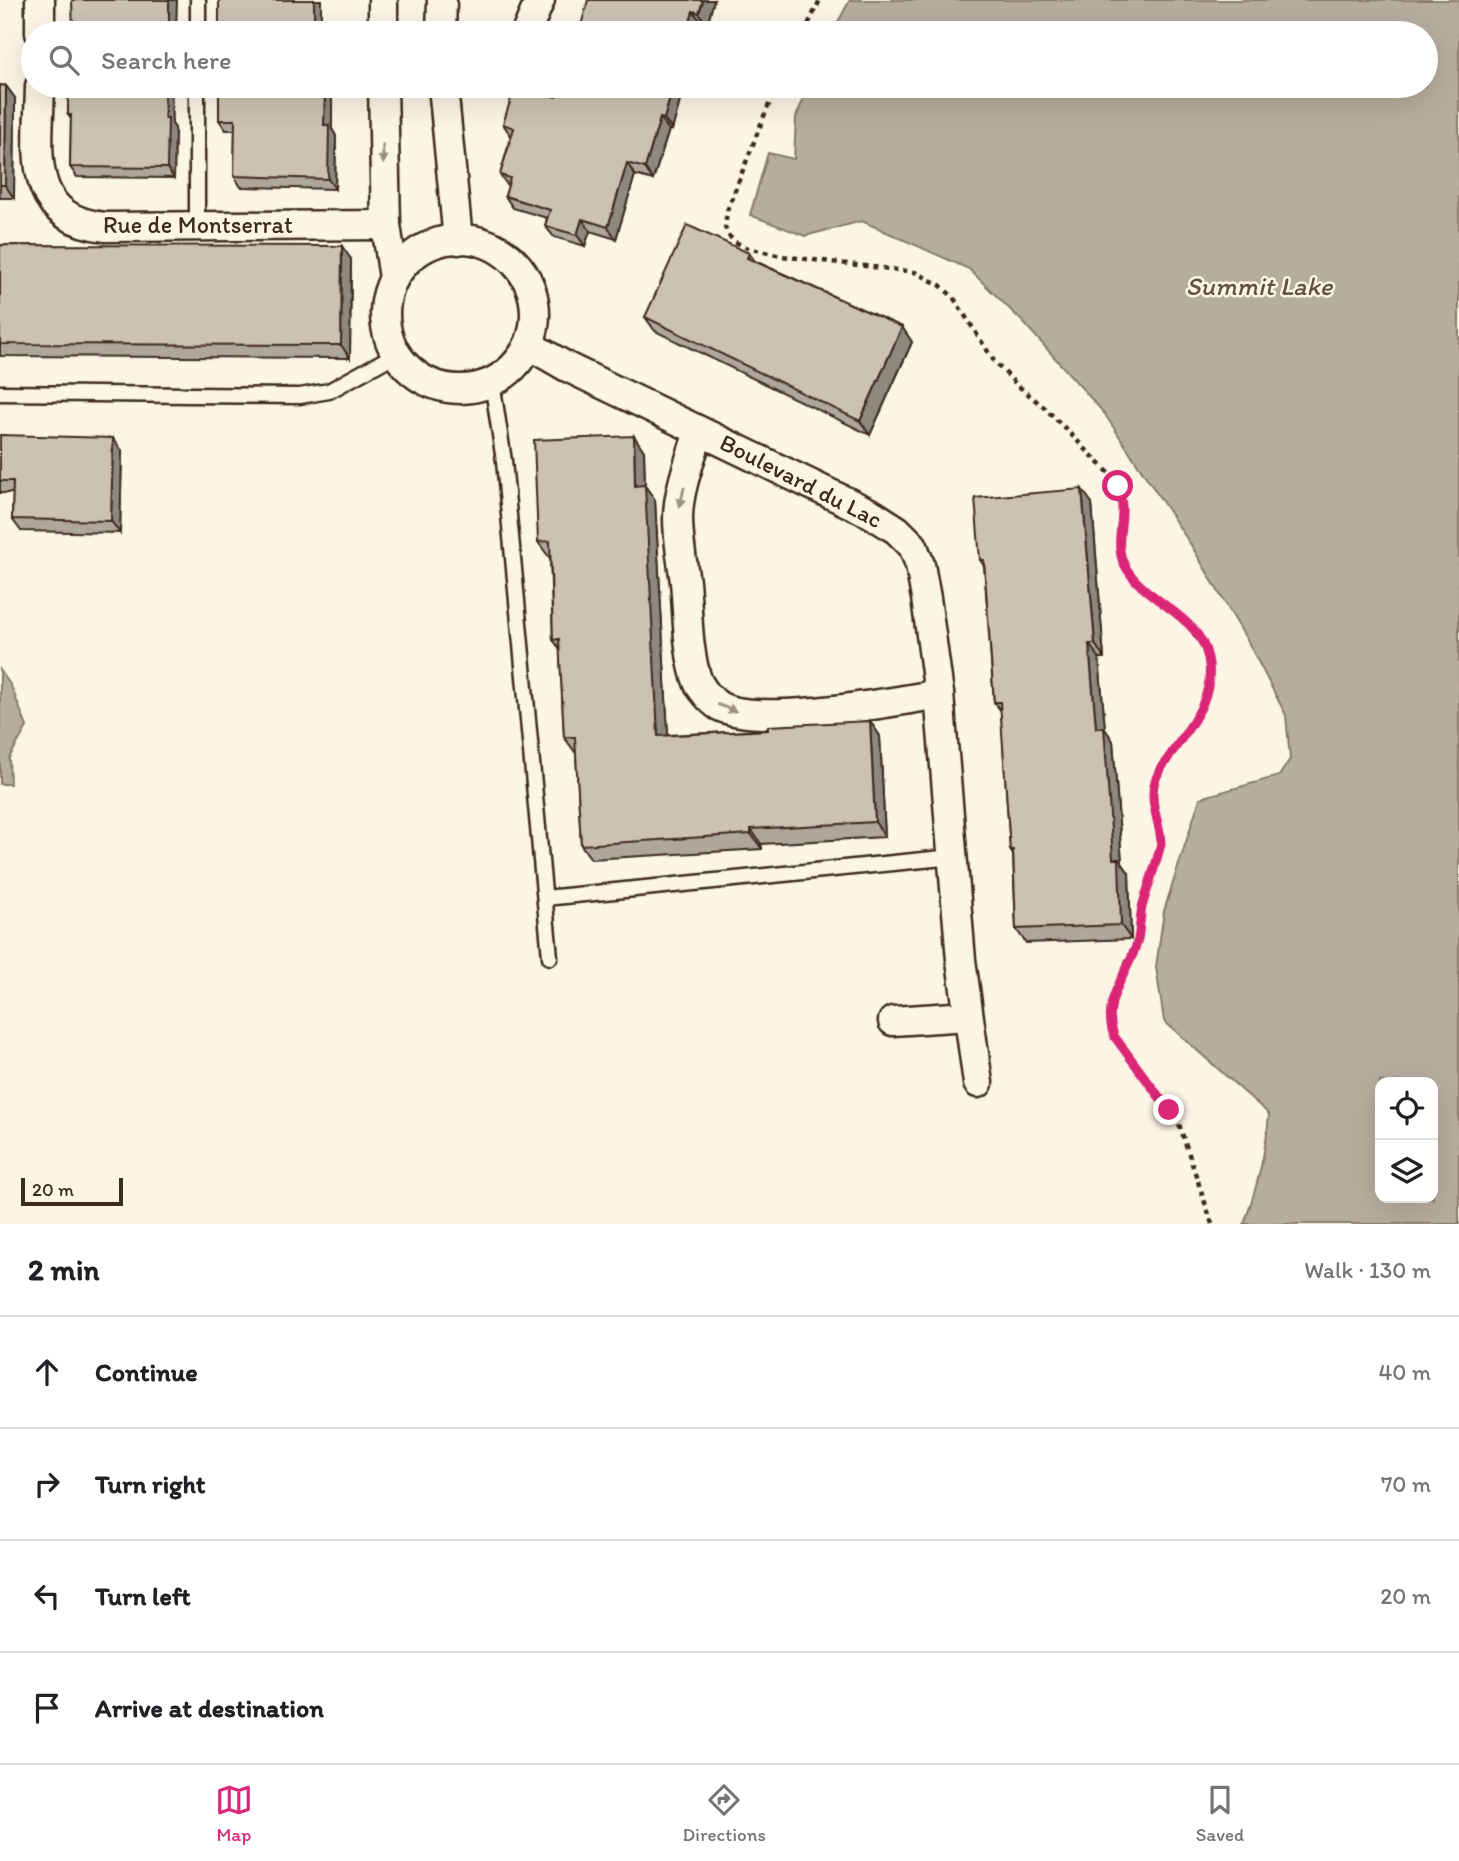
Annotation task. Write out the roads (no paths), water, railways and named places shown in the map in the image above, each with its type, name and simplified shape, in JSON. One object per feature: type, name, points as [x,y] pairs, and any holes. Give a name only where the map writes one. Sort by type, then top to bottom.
[{"type":"street","points":[[40,0],[40,21]]},
{"type":"street","points":[[383,0],[384,21]]},
{"type":"street","points":[[441,21],[442,0]]},
{"type":"street","points":[[531,21],[540,0]]},
{"type":"street","name":"Rue de Montserrat","points":[[40,98],[39,152],[46,194],[56,208],[87,225],[387,225]]},
{"type":"street","points":[[383,98],[387,225],[394,278]]},
{"type":"street","points":[[444,98],[458,240]]},
{"type":"street","points":[[458,240],[474,241],[500,251],[512,260],[525,277],[534,301],[535,322],[529,345],[505,375],[492,383],[461,389],[437,386],[416,376],[396,354],[387,331],[386,300],[394,278],[415,254],[433,245],[458,240]]},
{"type":"street","name":"Boulevard du Lac","points":[[529,345],[567,367],[872,513],[897,530],[913,546],[920,565],[926,598],[939,694],[961,960],[978,1083]]},
{"type":"street","name":"Boulevard du Lac","points":[[699,431],[688,466],[678,517],[692,652],[699,682],[707,695],[718,705],[737,712],[763,715],[882,704],[939,694]]},
{"type":"street","points":[[893,1021],[968,1016]]},
{"type":"lane","points":[[198,0],[198,21]]},
{"type":"lane","points":[[197,98],[197,225]]},
{"type":"lane","points":[[0,393],[300,396],[329,391],[396,354]]},
{"type":"lane","points":[[492,383],[504,461],[550,957]]},
{"type":"lane","points":[[545,898],[953,857]]},
{"type":"water","name":"Summit Lake","points":[[850,0],[1459,0],[1459,1224],[1244,1224],[1260,1170],[1269,1114],[1164,1021],[1156,967],[1164,911],[1200,798],[1279,776],[1290,759],[1286,715],[1247,640],[1191,545],[1104,413],[1023,322],[969,269],[862,221],[805,236],[750,215],[768,153],[794,159],[796,117],[804,98],[1438,98],[1438,21],[839,21]]},
{"type":"water","points":[[0,670],[11,686],[27,727],[9,758],[10,784],[0,784]]}]
